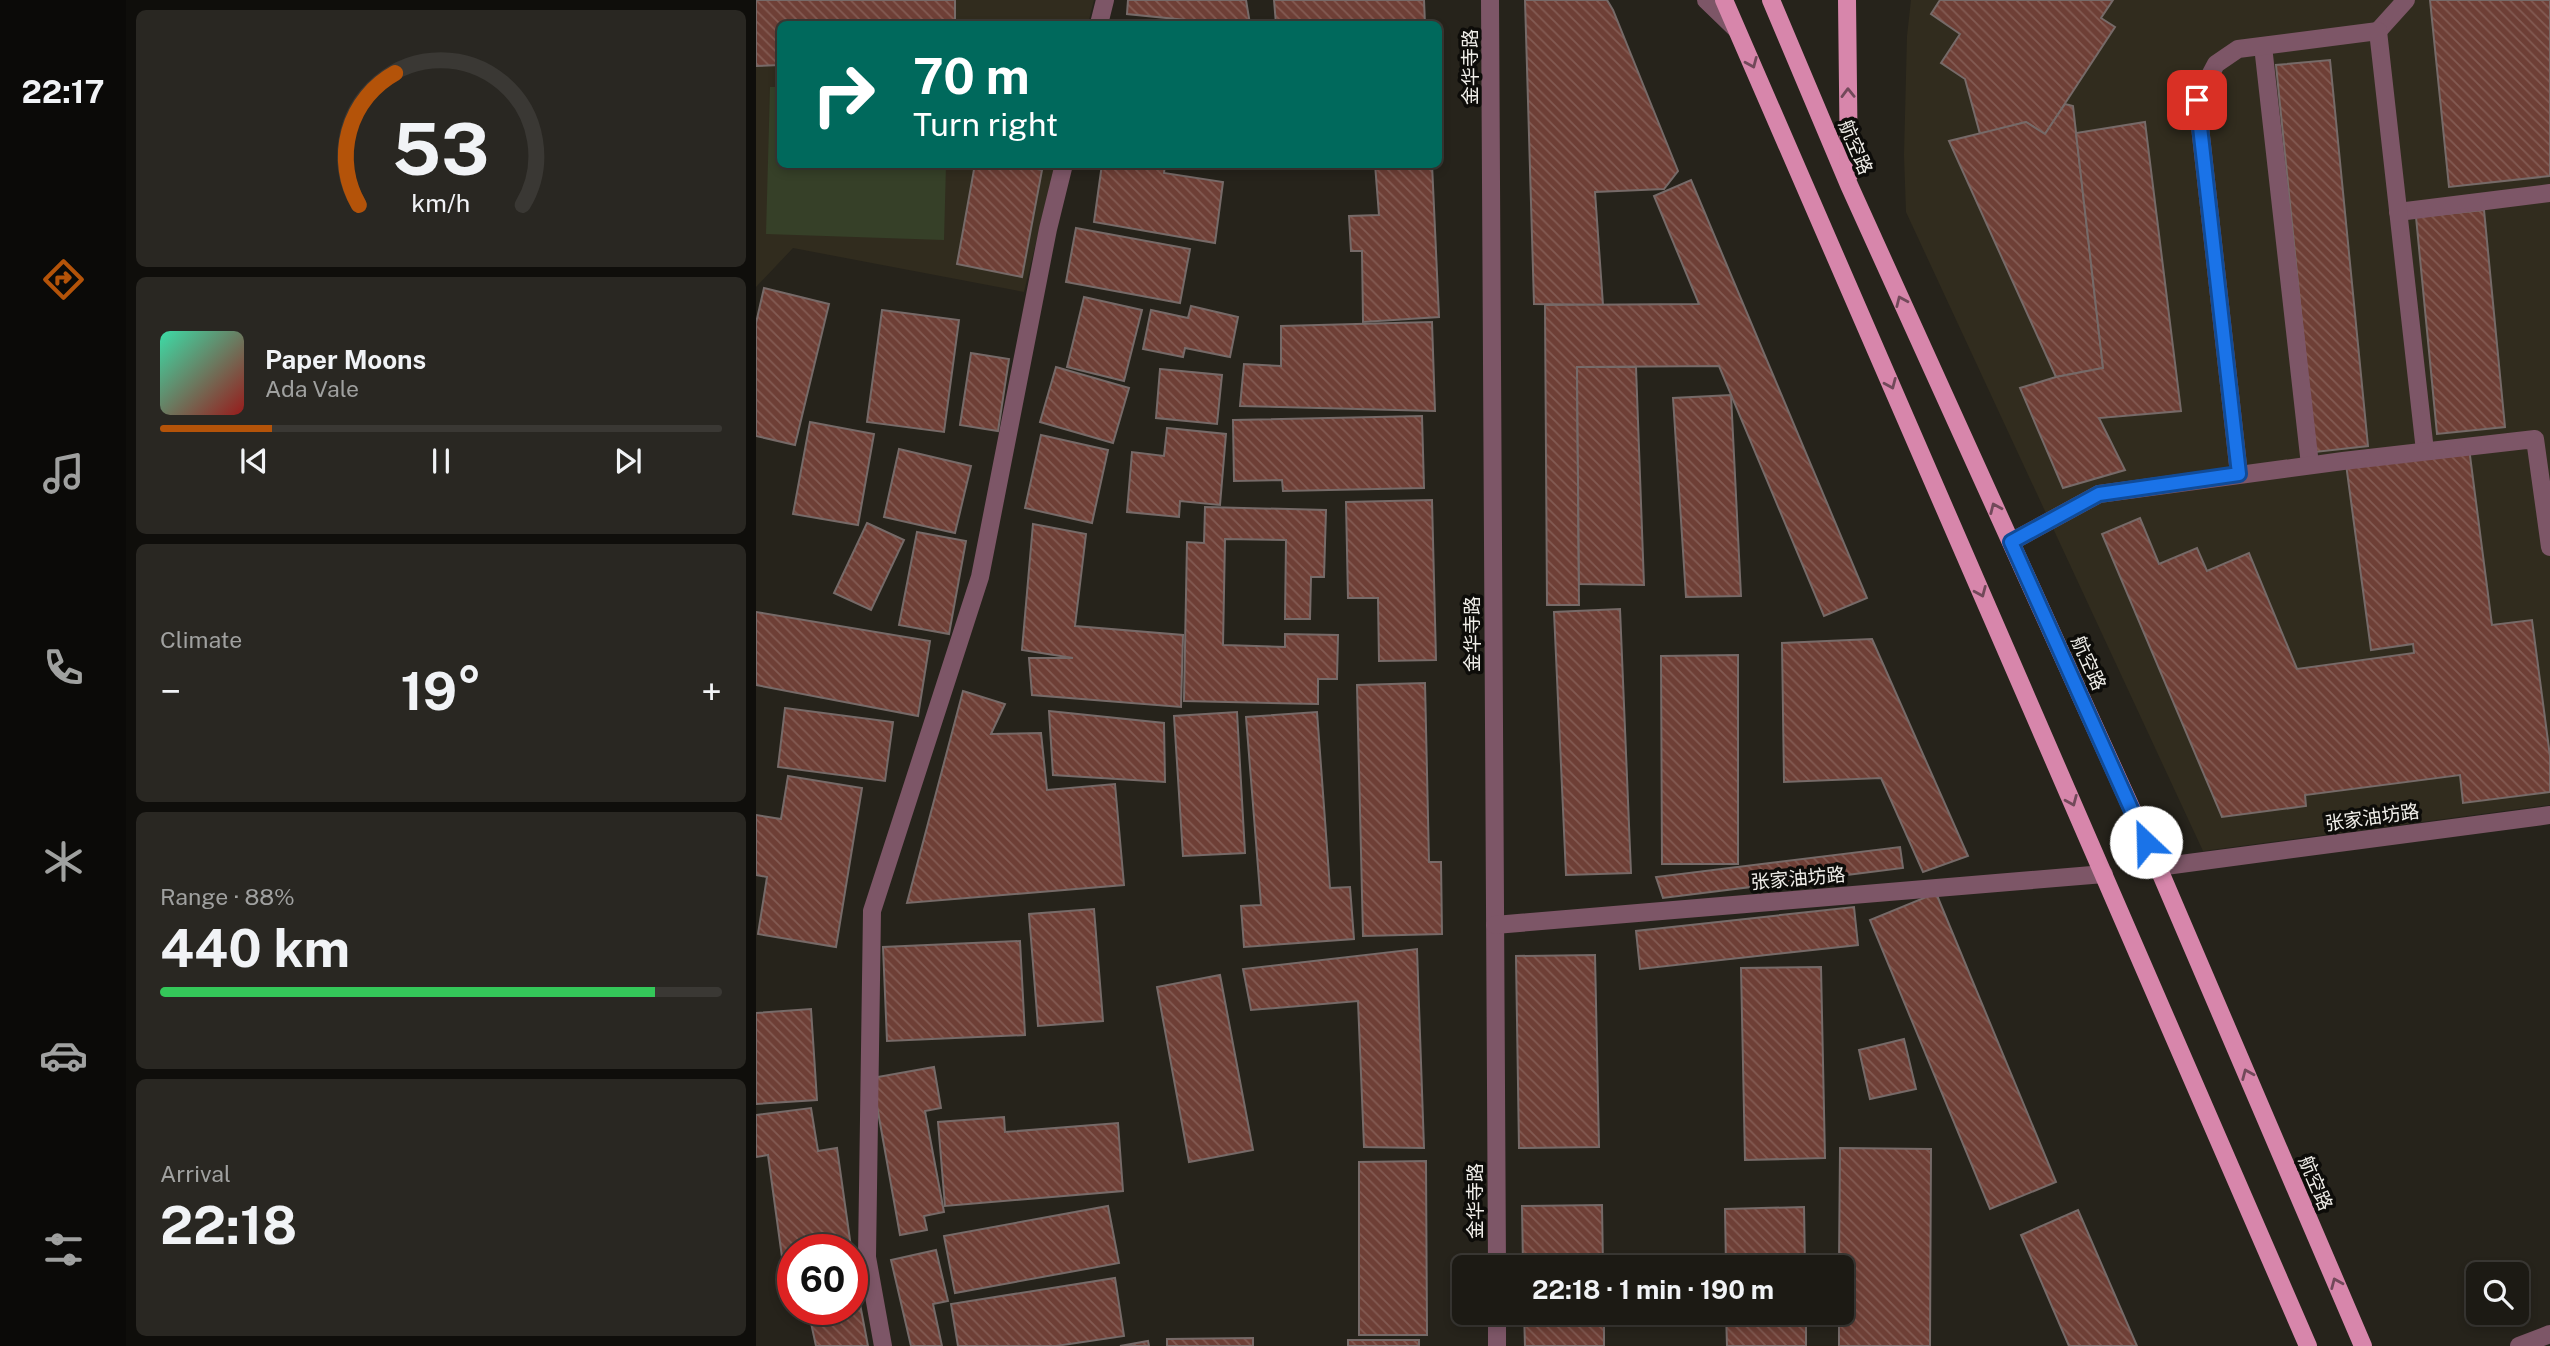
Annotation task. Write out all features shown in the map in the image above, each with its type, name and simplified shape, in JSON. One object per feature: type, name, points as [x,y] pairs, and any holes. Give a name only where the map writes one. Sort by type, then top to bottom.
[{"type":"main road","points":[[1724,0],[2308,1346]]},
{"type":"main road","name":"航空路","points":[[1771,0],[1849,186],[2158,867],[2363,1346]]},
{"type":"main road","points":[[1847,0],[1849,186]]},
{"type":"street","points":[[1100,21],[1105,0]]},
{"type":"street","name":"金华寺路","points":[[1490,0],[1497,1255]]},
{"type":"street","points":[[1706,0],[1737,29]]},
{"type":"street","points":[[2239,474],[2197,100],[2216,64],[2238,49],[2378,31],[2406,0]]},
{"type":"street","points":[[2378,31],[2425,452]]},
{"type":"street","points":[[2263,46],[2310,465]]},
{"type":"street","points":[[883,1346],[867,1257],[872,911],[980,577],[1048,229],[1063,168]]},
{"type":"street","points":[[2398,212],[2550,193]]},
{"type":"street","points":[[2011,542],[2099,494],[2310,465],[2535,439],[2550,547]]},
{"type":"street","name":"张家油坊路","points":[[2158,867],[2550,815]]},
{"type":"street","name":"张家油坊路","points":[[1495,925],[2104,874]]},
{"type":"street","points":[[1497,1325],[1497,1346]]},
{"type":"street","points":[[2519,1346],[2550,1334]]},
{"type":"shaded area","points":[[756,0],[1094,0],[1089,21],[777,21],[777,168],[1054,168],[1024,292],[793,248],[756,287]]},
{"type":"shaded area","points":[[1911,0],[2550,0],[2550,805],[2203,851],[1906,212],[1904,155],[1907,36]]},
{"type":"green space","points":[[770,87],[777,87],[777,168],[946,168],[944,240],[766,234]]},
{"type":"building","points":[[756,0],[955,0],[955,21],[777,21],[777,65],[756,66]]},
{"type":"building","points":[[1128,0],[1246,0],[1250,21],[1196,21],[1127,14]]},
{"type":"building","points":[[1274,0],[1424,0],[1425,21],[1276,21]]},
{"type":"building","points":[[1525,0],[1607,0],[1678,171],[1664,189],[1595,192],[1603,305],[1534,304]]},
{"type":"building","points":[[1940,0],[2113,0],[2101,18],[2115,27],[2045,134],[2026,122],[1980,134],[1965,79],[1941,63],[1960,34],[1931,14]]},
{"type":"building","points":[[2430,0],[2550,0],[2550,176],[2449,187]]},
{"type":"building","points":[[2330,60],[2368,446],[2315,452],[2276,65]]},
{"type":"building","points":[[2065,104],[2073,106],[2103,368],[2056,377],[1949,141],[2026,122],[2045,134]]},
{"type":"building","points":[[2145,122],[2181,411],[2099,418],[2125,470],[2063,488],[2020,388],[2056,377],[2103,368],[2076,133]]},
{"type":"building","points":[[974,168],[1042,170],[1022,277],[957,264]]},
{"type":"building","points":[[1101,168],[1165,168],[1164,173],[1223,182],[1215,243],[1094,222]]},
{"type":"building","points":[[1375,168],[1432,168],[1439,317],[1363,322],[1362,251],[1351,251],[1349,216],[1379,215]]},
{"type":"building","points":[[1691,180],[1867,598],[1824,616],[1719,366],[1577,367],[1579,605],[1547,605],[1545,305],[1699,304],[1654,196]]},
{"type":"building","points":[[2484,210],[2505,427],[2437,434],[2416,217]]},
{"type":"building","points":[[1076,228],[1190,249],[1180,303],[1066,282]]},
{"type":"building","points":[[764,288],[829,304],[795,445],[756,436],[756,323]]},
{"type":"building","points":[[1084,297],[1142,310],[1124,381],[1067,367]]},
{"type":"building","points":[[1191,306],[1238,317],[1230,357],[1185,348],[1183,357],[1143,349],[1151,310],[1188,318]]},
{"type":"building","points":[[882,310],[959,320],[944,432],[867,422]]},
{"type":"building","points":[[1432,322],[1435,411],[1240,406],[1244,364],[1281,366],[1281,326]]},
{"type":"building","points":[[971,353],[1009,359],[998,431],[960,425]]},
{"type":"building","points":[[1056,367],[1129,388],[1113,443],[1040,422]]},
{"type":"building","points":[[1577,367],[1636,367],[1644,585],[1579,584]]},
{"type":"building","points":[[1160,369],[1222,375],[1217,424],[1156,418]]},
{"type":"building","points":[[1731,395],[1741,596],[1686,597],[1673,398]]},
{"type":"building","points":[[1422,416],[1424,488],[1283,491],[1282,480],[1234,481],[1233,420]]},
{"type":"building","points":[[810,422],[874,434],[858,525],[793,514]]},
{"type":"building","points":[[1167,428],[1226,434],[1220,505],[1180,501],[1179,517],[1127,512],[1132,452],[1164,456]]},
{"type":"building","points":[[1041,435],[1108,450],[1092,523],[1025,508]]},
{"type":"building","points":[[2469,448],[2492,625],[2532,620],[2550,756],[2550,792],[2463,803],[2460,775],[2305,795],[2306,806],[2222,817],[2102,534],[2140,518],[2159,564],[2197,548],[2207,571],[2249,553],[2297,669],[2414,653],[2413,644],[2371,650],[2346,464]]},
{"type":"building","points":[[899,449],[971,466],[955,533],[884,517]]},
{"type":"building","points":[[1432,500],[1436,660],[1379,661],[1378,598],[1348,598],[1346,502]]},
{"type":"building","points":[[1205,507],[1326,510],[1324,577],[1311,577],[1310,619],[1285,619],[1286,540],[1225,539],[1223,645],[1285,647],[1285,634],[1338,635],[1337,679],[1318,679],[1318,704],[1184,701],[1187,542],[1204,543]]},
{"type":"building","points":[[867,523],[904,540],[871,610],[834,593]]},
{"type":"building","points":[[1033,524],[1086,534],[1075,626],[1183,635],[1181,707],[1032,695],[1029,658],[1073,658],[1022,650]]},
{"type":"building","points":[[917,532],[966,541],[949,634],[899,625]]},
{"type":"building","points":[[1620,609],[1631,873],[1566,875],[1554,612]]},
{"type":"building","points":[[756,612],[930,641],[918,716],[756,685]]},
{"type":"building","points":[[1872,639],[1968,856],[1923,872],[1881,778],[1784,782],[1782,643]]},
{"type":"building","points":[[1738,655],[1738,864],[1662,864],[1661,656]]},
{"type":"building","points":[[1425,683],[1429,862],[1441,862],[1442,934],[1363,936],[1357,685]]},
{"type":"building","points":[[963,691],[1005,704],[991,734],[1041,733],[1047,790],[1115,784],[1124,885],[907,903]]},
{"type":"building","points":[[785,708],[893,722],[885,781],[778,767]]},
{"type":"building","points":[[1049,711],[1164,723],[1165,782],[1053,775]]},
{"type":"building","points":[[1237,712],[1245,853],[1183,856],[1174,716]]},
{"type":"building","points":[[1317,712],[1330,888],[1350,887],[1354,939],[1244,947],[1241,906],[1261,905],[1246,717]]},
{"type":"building","points":[[788,776],[862,788],[836,947],[758,934],[767,877],[756,875],[756,815],[781,819]]},
{"type":"building","points":[[1900,847],[1903,868],[1663,898],[1656,877]]},
{"type":"building","points":[[1936,893],[2056,1182],[1990,1209],[1870,920]]},
{"type":"building","points":[[1854,907],[1858,945],[1640,969],[1636,931]]},
{"type":"building","points":[[1094,909],[1103,1021],[1038,1026],[1029,914]]},
{"type":"building","points":[[1020,941],[1025,1035],[887,1041],[883,947]]},
{"type":"building","points":[[1417,949],[1424,1148],[1364,1147],[1358,1001],[1251,1010],[1243,969]]},
{"type":"building","points":[[1595,955],[1599,1147],[1519,1148],[1516,956]]},
{"type":"building","points":[[1821,967],[1825,1158],[1745,1160],[1741,968]]},
{"type":"building","points":[[1220,975],[1253,1150],[1189,1162],[1157,987]]},
{"type":"building","points":[[811,1009],[817,1100],[756,1104],[756,1013]]},
{"type":"building","points":[[1904,1039],[1916,1089],[1870,1099],[1859,1050]]},
{"type":"building","points":[[934,1067],[941,1108],[925,1111],[944,1212],[924,1216],[927,1230],[900,1235],[872,1078]]},
{"type":"building","points":[[811,1108],[818,1151],[837,1148],[849,1234],[779,1234],[768,1155],[756,1157],[756,1115]]},
{"type":"building","points":[[1004,1117],[1005,1132],[1118,1123],[1123,1191],[945,1206],[938,1122]]},
{"type":"building","points":[[1840,1148],[1931,1149],[1930,1346],[1839,1346],[1839,1325],[1854,1325],[1854,1255],[1839,1255]]},
{"type":"building","points":[[1426,1161],[1427,1335],[1359,1335],[1359,1162]]},
{"type":"building","points":[[1602,1205],[1603,1255],[1523,1255],[1522,1206]]},
{"type":"building","points":[[1108,1206],[1119,1263],[955,1293],[944,1236]]},
{"type":"building","points":[[1804,1207],[1805,1255],[1726,1255],[1725,1209]]},
{"type":"building","points":[[2078,1210],[2137,1346],[2069,1346],[2021,1235]]},
{"type":"building","points":[[936,1250],[948,1301],[933,1304],[942,1346],[911,1346],[891,1260]]},
{"type":"building","points":[[1115,1278],[1124,1336],[1056,1346],[958,1346],[951,1304]]},
{"type":"building","points":[[811,1325],[864,1325],[868,1346],[816,1346]]},
{"type":"building","points":[[1524,1325],[1604,1325],[1604,1346],[1525,1346]]},
{"type":"building","points":[[1726,1325],[1806,1325],[1806,1346],[1727,1346]]},
{"type":"building","points":[[1253,1338],[1253,1346],[1167,1346],[1167,1339]]},
{"type":"building","points":[[1348,1340],[1419,1340],[1419,1346],[1348,1346]]},
{"type":"building","points":[[1148,1341],[1149,1346],[1120,1346]]},
{"type":"route","points":[[2146,842],[2011,542],[2099,494],[2239,474],[2197,100]]}]
